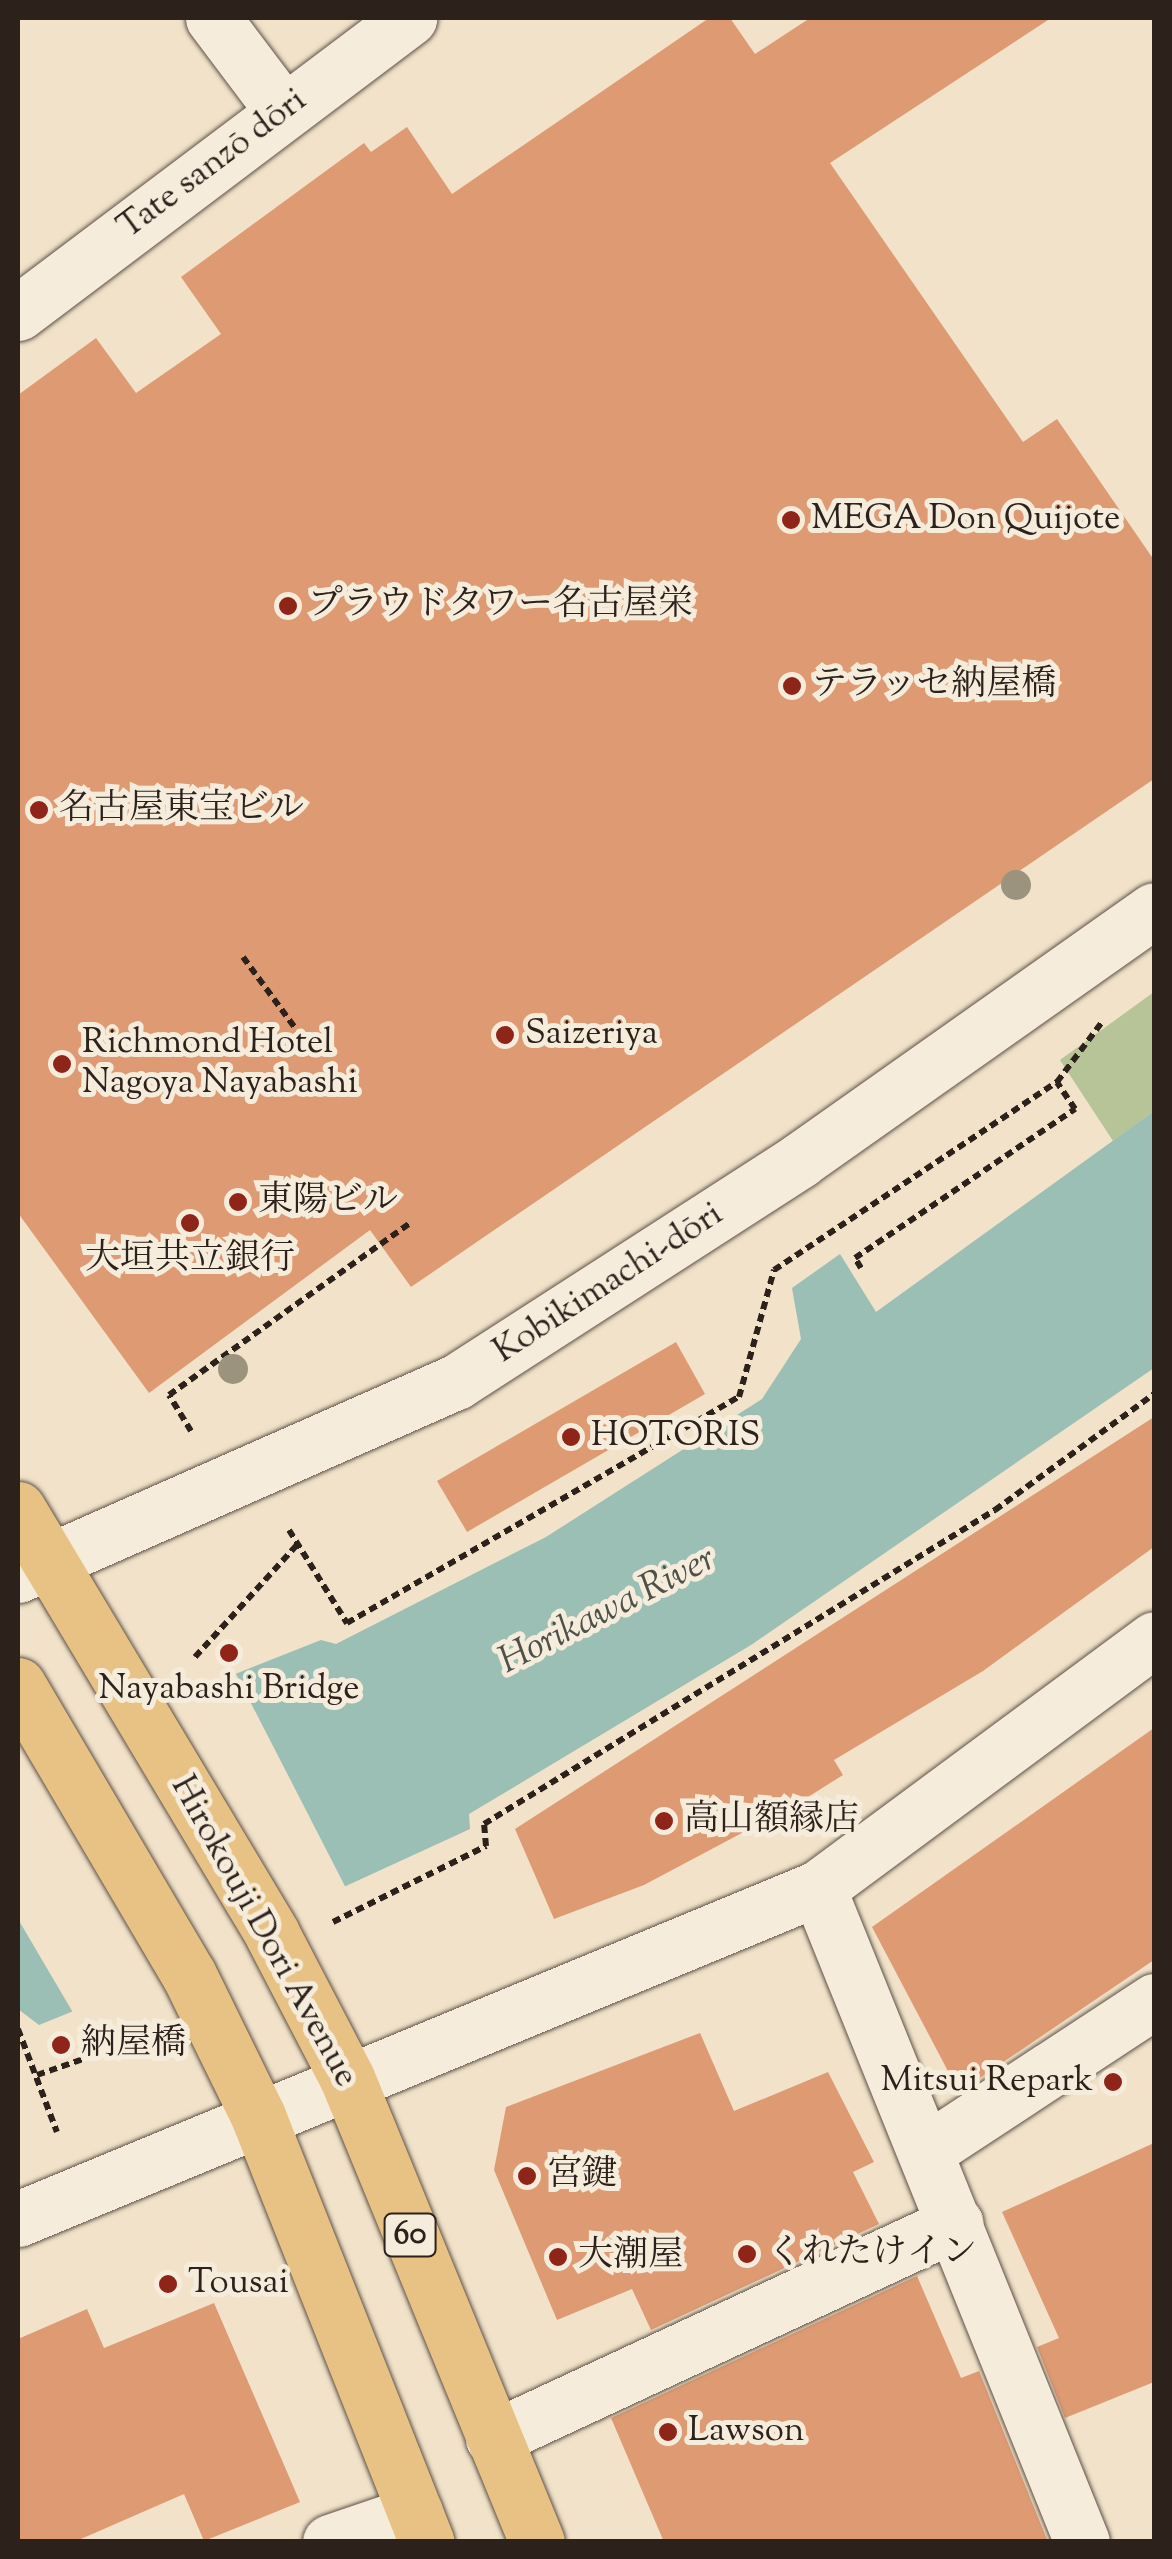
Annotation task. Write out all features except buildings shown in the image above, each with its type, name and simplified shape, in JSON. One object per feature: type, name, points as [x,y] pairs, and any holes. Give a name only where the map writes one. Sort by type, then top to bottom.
[{"type":"main road","name":"Hirokouji Dori Avenue","points":[[18,1510],[36,1570],[135,1703],[272,1934],[346,2078],[538,2542]]},
{"type":"main road","points":[[18,1685],[188,1974],[258,2116],[421,2528]]},
{"type":"street","points":[[213,18],[283,110]]},
{"type":"street","name":"Tate sanzō dōri","points":[[18,314],[409,18]]},
{"type":"street","name":"Kobikimachi-dōri","points":[[36,1570],[456,1382],[800,1160],[1154,910]]},
{"type":"street","points":[[18,2219],[346,2078],[818,1888],[1154,1639]]},
{"type":"street","points":[[818,1888],[1082,2542]]},
{"type":"street","points":[[926,2150],[1154,2001]]},
{"type":"street","points":[[493,2438],[956,2223]]},
{"type":"street","points":[[330,2542],[421,2528]]},
{"type":"path","points":[[244,956],[298,1032]]},
{"type":"path","points":[[289,1530],[347,1623],[739,1396],[774,1270],[1057,1082],[1106,1028],[1099,1018]]},
{"type":"path","points":[[861,1268],[855,1258],[1074,1110],[1057,1082]]},
{"type":"path","points":[[198,1441],[169,1395],[410,1223]]},
{"type":"path","points":[[328,1925],[486,1846],[484,1824],[996,1510],[1154,1394]]},
{"type":"path","points":[[194,1657],[298,1544]]},
{"type":"path","points":[[18,2028],[57,2132]]},
{"type":"path","points":[[36,2075],[86,2058]]},
{"type":"green space","points":[[1154,992],[1154,1111],[1113,1141],[1060,1060]]},
{"type":"water","name":"Horikawa River","points":[[1154,1111],[1154,1368],[751,1645],[469,1814],[470,1829],[39,2025],[18,2009],[18,1760],[321,1640],[336,1644],[546,1537],[762,1399],[801,1339],[792,1288],[840,1254],[876,1312]]},
{"type":"pier","name":"納屋橋","points":[[235,1672],[348,1892],[75,2016],[18,1919],[18,1755]]},
{"type":"place","name":"MEGA Don Quijote","points":[[791,520]]},
{"type":"place","name":"プラウドタワー名古屋栄","points":[[288,606]]},
{"type":"place","name":"テラッセ納屋橋","points":[[792,686]]},
{"type":"place","name":"名古屋東宝ビル","points":[[39,810]]},
{"type":"place","name":"Saizeriya","points":[[505,1035]]},
{"type":"place","name":"Richmond Hotel Nagoya Nayabashi","points":[[62,1064]]},
{"type":"place","name":"東陽ビル","points":[[238,1202]]},
{"type":"place","name":"大垣共立銀行","points":[[190,1223]]},
{"type":"place","name":"HOTORIS","points":[[571,1437]]},
{"type":"place","name":"Nayabashi Bridge","points":[[229,1653]]},
{"type":"place","name":"高山額縁店","points":[[664,1821]]},
{"type":"place","name":"納屋橋","points":[[61,2045]]},
{"type":"place","name":"Mitsui Repark","points":[[1113,2082]]},
{"type":"place","name":"宮鍵","points":[[527,2176]]},
{"type":"place","name":"くれたけイン","points":[[747,2254]]},
{"type":"place","name":"大潮屋","points":[[558,2257]]},
{"type":"place","name":"Tousai","points":[[168,2284]]},
{"type":"place","name":"Lawson","points":[[668,2432]]}]
